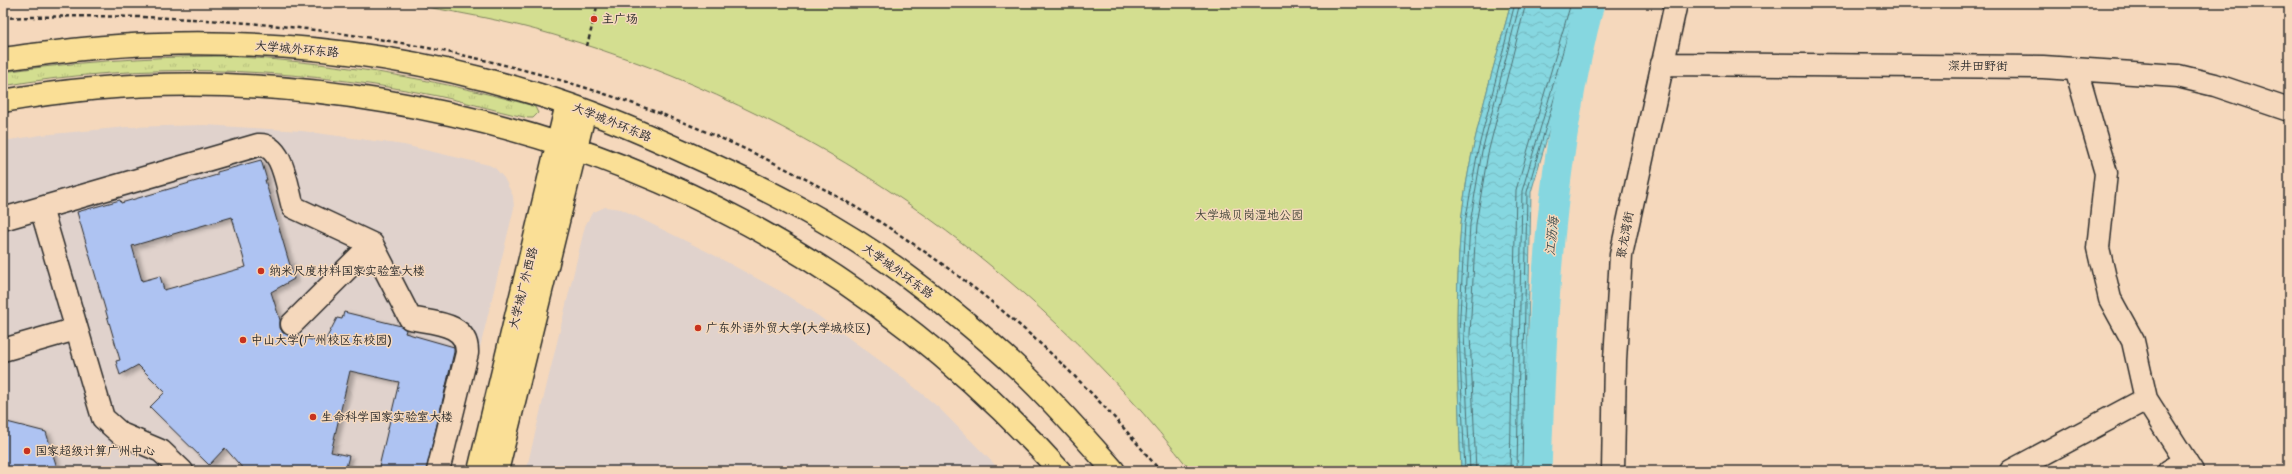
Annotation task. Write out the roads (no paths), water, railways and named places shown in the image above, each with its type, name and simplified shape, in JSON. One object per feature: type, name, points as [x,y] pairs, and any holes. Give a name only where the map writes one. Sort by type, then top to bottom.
[{"type":"main road","name":"大学城外环东路","points":[[3,59],[96,48],[157,44],[276,46],[372,57],[432,67],[493,82],[576,108],[625,126],[755,183],[864,246],[958,316],[1021,371],[1114,471]]},
{"type":"main road","points":[[3,101],[61,92],[149,86],[199,85],[287,88],[420,107],[477,121],[566,148],[648,176],[714,206],[815,263],[907,328],[955,367],[1028,435],[1060,471]]},
{"type":"main road","name":"大学城广外西路","points":[[479,471],[576,108]]},
{"type":"main road","name":"大学城广外西路","points":[[497,471],[566,148]]},
{"type":"street","name":"聚龙湾街","points":[[1613,471],[1615,360],[1620,267],[1632,196],[1676,3]]},
{"type":"street","name":"深井田野街","points":[[1662,64],[2043,66],[2178,76],[2215,84],[2289,110]]},
{"type":"street","points":[[2076,69],[2106,173],[2098,248],[2110,299],[2133,340],[2146,399],[2182,468]]},
{"type":"street","points":[[3,219],[262,144],[270,146],[277,153],[293,207],[372,244],[410,318],[456,329],[462,335],[467,344],[467,353],[438,471]]},
{"type":"street","points":[[41,208],[103,418],[115,430],[160,451],[182,471]]},
{"type":"street","points":[[292,324],[372,244]]},
{"type":"street","points":[[3,350],[76,329]]},
{"type":"street","points":[[2011,471],[2146,399]]},
{"type":"water","points":[[1511,3],[1587,3],[1531,192],[1525,471],[1461,471],[1457,317],[1461,224],[1464,196],[1475,140]]},
{"type":"waterway","name":"江沥海","points":[[1537,471],[1545,294],[1550,235],[1566,118],[1576,60],[1590,3]]},
{"type":"place","name":"主广场","points":[[594,19]]},
{"type":"place","name":"纳米尺度材料国家实验室大楼","points":[[261,271]]},
{"type":"place","name":"广东外语外贸大学(大学城校区)","points":[[698,328]]},
{"type":"place","name":"中山大学(广州校区东校园)","points":[[243,340]]},
{"type":"place","name":"生命科学国家实验室大楼","points":[[313,417]]},
{"type":"place","name":"国家超级计算广州中心","points":[[27,451]]},
{"type":"park label","name":"大学城贝岗湿地公园","points":[[1249,215]]}]
